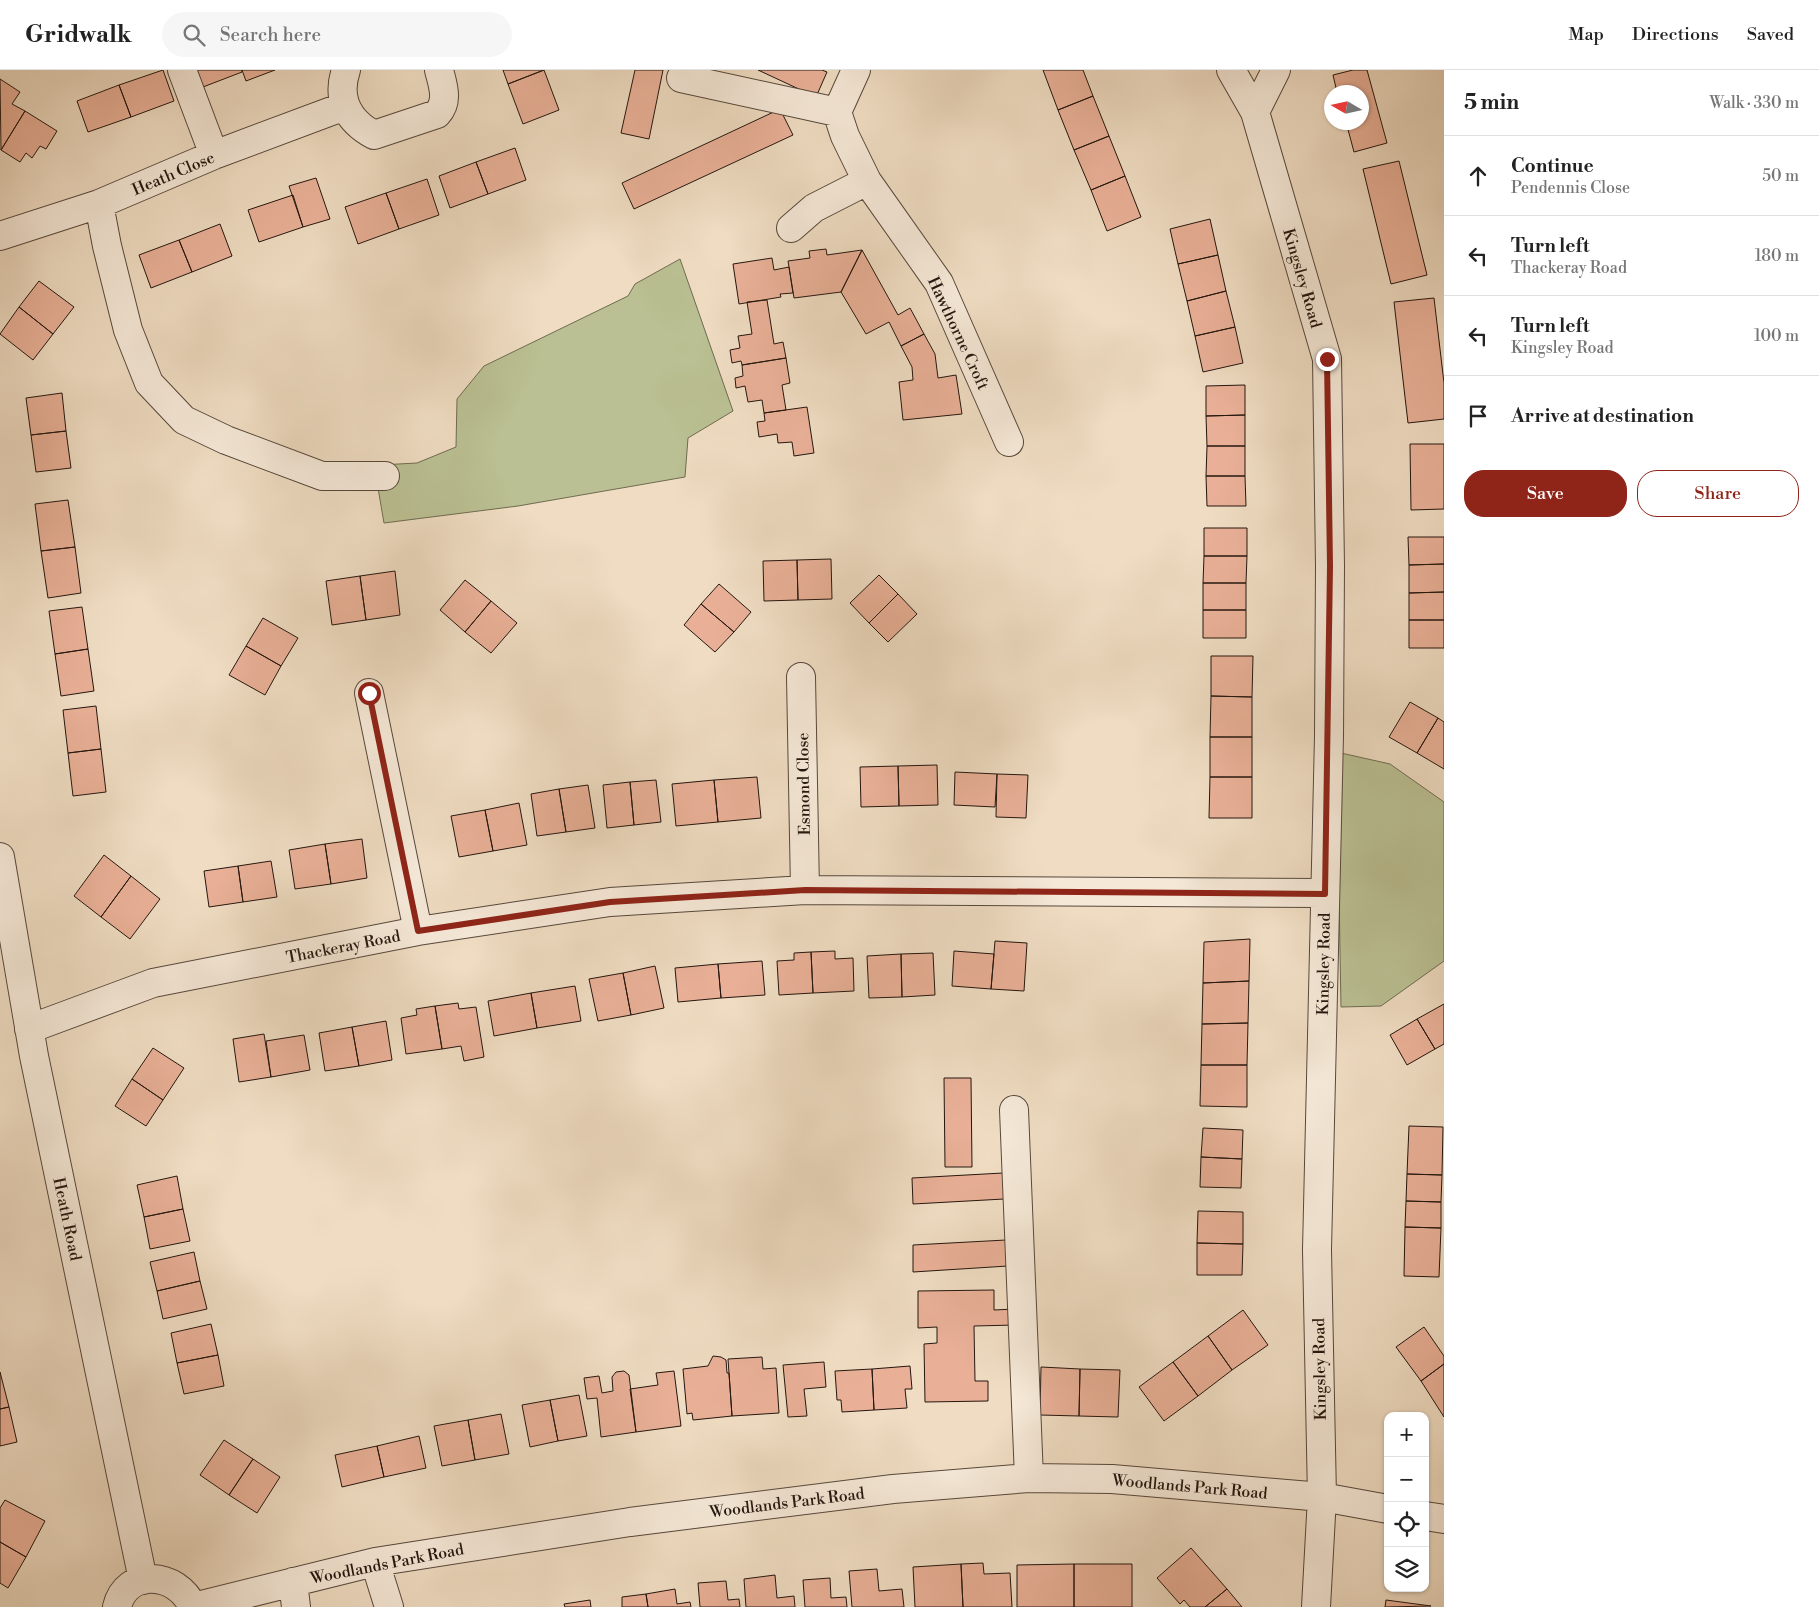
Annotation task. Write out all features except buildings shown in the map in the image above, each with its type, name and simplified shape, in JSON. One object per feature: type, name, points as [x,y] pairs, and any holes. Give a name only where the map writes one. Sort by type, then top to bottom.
[{"type":"street","points":[[182,70],[214,155]]},
{"type":"street","points":[[346,70],[342,82],[344,106],[358,126],[374,134],[437,114],[444,107],[445,94],[439,70]]},
{"type":"street","points":[[681,78],[838,112],[856,70]]},
{"type":"street","name":"Kingsley Road","points":[[1231,70],[1255,112],[1327,359],[1330,566],[1317,1250],[1322,1497],[1316,1607]]},
{"type":"street","points":[[1255,112],[1276,70]]},
{"type":"street","name":"Heath Close","points":[[0,236],[99,204],[214,155],[344,106]]},
{"type":"street","name":"Hawthorne Croft","points":[[838,112],[845,136],[867,181],[939,283],[1008,442]]},
{"type":"street","points":[[791,228],[814,208],[867,181]]},
{"type":"street","points":[[99,204],[107,246],[128,330],[149,383],[184,420],[226,440],[322,476],[385,476]]},
{"type":"street","name":"Esmond Close","points":[[801,677],[805,890]]},
{"type":"street","points":[[369,693],[418,931]]},
{"type":"street","name":"Heath Road","points":[[0,857],[29,1029],[143,1580]]},
{"type":"street","name":"Thackeray Road","points":[[29,1029],[153,983],[418,931],[610,902],[805,890],[1325,894]]},
{"type":"street","points":[[1014,1110],[1029,1478]]},
{"type":"street","name":"Woodlands Park Road","points":[[193,1607],[294,1594],[375,1562],[630,1522],[893,1489],[1029,1478],[1112,1480],[1322,1497],[1384,1508]]},
{"type":"street","points":[[1429,1517],[1444,1519]]},
{"type":"street","points":[[375,1562],[389,1607]]},
{"type":"street","points":[[117,1607],[126,1591],[143,1580],[163,1579],[181,1588],[193,1607]]},
{"type":"green space","points":[[680,259],[733,411],[688,438],[685,477],[518,506],[384,523],[378,488],[380,465],[417,463],[456,447],[457,399],[484,366],[628,296],[635,284]]},
{"type":"green space","points":[[1341,753],[1390,764],[1444,802],[1444,961],[1381,1006],[1341,1007],[1339,893]]},
{"type":"route","points":[[369,693],[418,931],[610,902],[805,890],[1325,894],[1329,736],[1330,566],[1327,359]]}]
